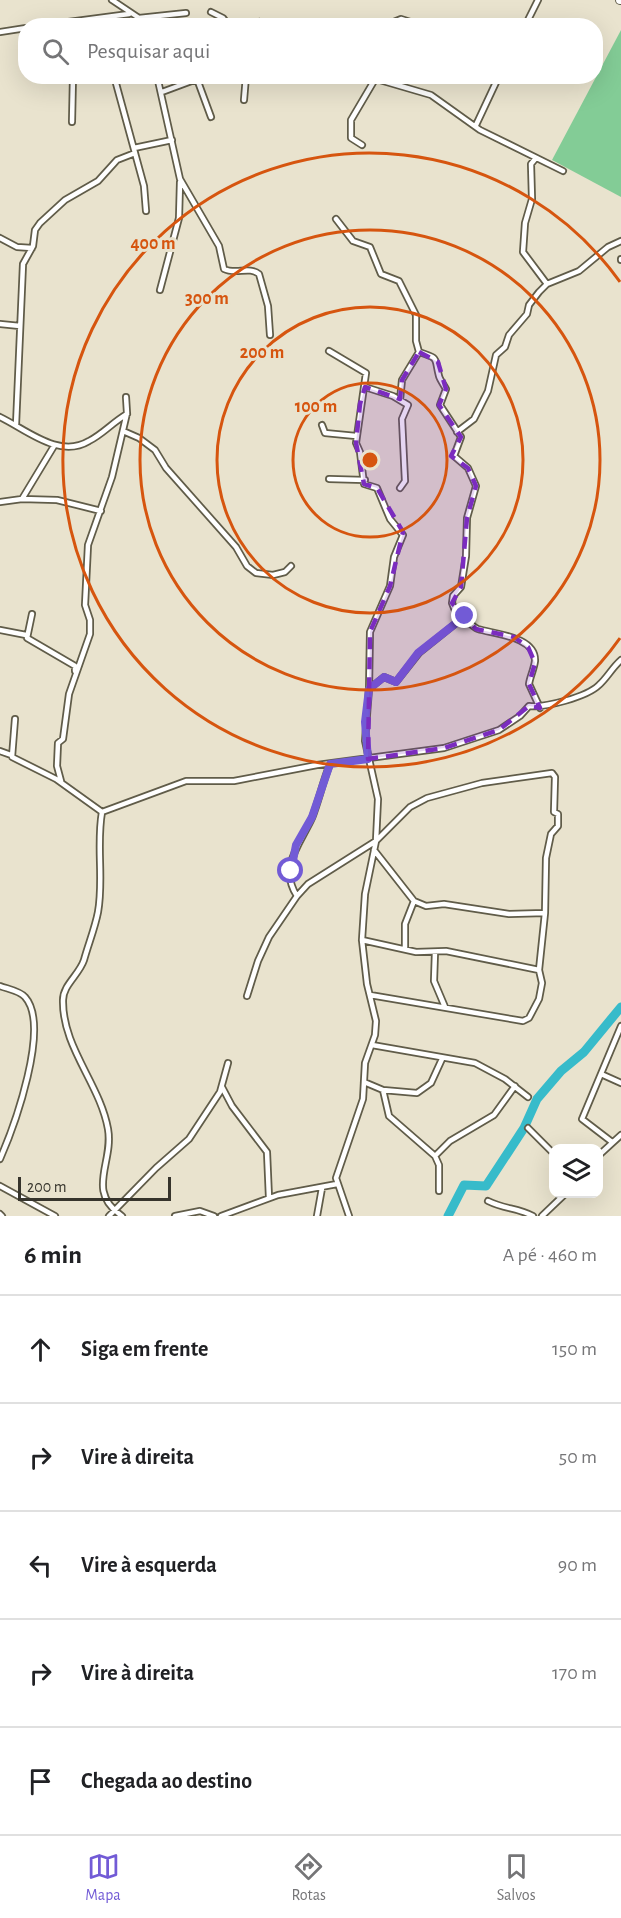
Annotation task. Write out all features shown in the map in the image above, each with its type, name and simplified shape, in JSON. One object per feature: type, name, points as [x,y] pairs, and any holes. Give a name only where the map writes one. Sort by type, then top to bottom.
[{"type":"street","points":[[112,0],[129,14],[139,18],[186,13]]},
{"type":"street","points":[[529,18],[538,0]]},
{"type":"street","points":[[211,12],[222,18]]},
{"type":"street","points":[[103,18],[129,14]]},
{"type":"street","points":[[0,32],[18,29]]},
{"type":"street","points":[[72,122],[73,84]]},
{"type":"street","points":[[116,84],[144,186],[146,211]]},
{"type":"street","points":[[160,84],[180,179],[179,218],[160,290]]},
{"type":"street","points":[[162,92],[184,84]]},
{"type":"street","points":[[199,84],[211,117]]},
{"type":"street","points":[[244,100],[245,84]]},
{"type":"street","points":[[362,145],[351,138],[351,120],[372,84]]},
{"type":"street","points":[[386,84],[431,95],[480,130],[563,171]]},
{"type":"street","points":[[476,125],[496,84]]},
{"type":"street","points":[[16,425],[23,264],[32,248],[37,226],[65,200],[94,184],[117,160],[135,150],[172,140]]},
{"type":"street","points":[[536,158],[531,164],[532,199],[525,223],[523,252],[546,284]]},
{"type":"street","points":[[180,179],[219,246],[224,268],[236,272],[252,270],[259,274],[268,306],[270,335]]},
{"type":"street","points":[[336,219],[353,241],[370,247],[381,274],[399,281],[416,315],[416,341],[419,352],[402,380],[400,400]]},
{"type":"street","points":[[0,238],[17,248],[32,248]]},
{"type":"street","points":[[457,432],[474,419],[488,391],[496,355],[506,347],[510,335],[527,314],[529,304],[546,284],[579,271],[608,247],[621,241]]},
{"type":"street","points":[[0,324],[20,326]]},
{"type":"street","points":[[329,351],[365,371],[362,383],[365,387],[356,436],[365,485],[377,488],[390,519],[403,535],[394,557],[390,586],[370,632],[369,689],[365,722],[368,759],[378,799],[376,841],[367,880],[362,940],[376,1021],[372,1045],[365,1063],[361,1107],[338,1168],[336,1184],[349,1216]]},
{"type":"street","points":[[419,352],[434,357],[438,362],[439,377],[446,389],[440,405],[461,437],[454,456],[468,468],[477,486],[467,518],[465,565],[460,587],[453,596],[452,603],[456,613],[465,616],[476,629],[514,637],[528,647],[534,655],[535,663],[529,684],[540,708]]},
{"type":"street","points":[[365,387],[408,405],[402,419],[405,481],[400,488]]},
{"type":"street","points":[[75,671],[84,656],[90,634],[90,620],[86,605],[86,558],[112,477],[127,413],[126,397]]},
{"type":"street","points":[[0,417],[54,446],[74,447],[89,442],[127,413]]},
{"type":"street","points":[[322,425],[325,433],[329,435],[356,436]]},
{"type":"street","points":[[123,431],[155,450],[166,468],[236,547],[247,566],[256,573],[273,575],[285,572],[291,566]]},
{"type":"street","points":[[22,499],[54,446]]},
{"type":"street","points":[[329,479],[365,480]]},
{"type":"street","points":[[0,502],[22,499],[57,500],[101,511]]},
{"type":"street","points":[[26,635],[32,614]]},
{"type":"street","points":[[369,689],[384,677],[396,682],[418,653],[465,616]]},
{"type":"street","points":[[0,630],[26,635],[75,666],[63,739],[58,743],[57,751],[57,772],[65,787]]},
{"type":"street","points":[[102,812],[186,781],[234,781],[330,764],[444,748],[499,730],[520,716],[529,706],[540,708],[552,702],[583,696],[600,685],[621,660]]},
{"type":"street","points":[[11,755],[15,719]]},
{"type":"street","points":[[0,751],[56,779],[102,812]]},
{"type":"street","points":[[297,896],[290,879],[293,853],[312,817],[330,764]]},
{"type":"street","points":[[248,996],[258,961],[269,938],[297,896],[308,884],[376,841],[410,807],[427,798],[482,783],[552,773],[555,777],[554,812],[558,814],[558,825],[551,834],[546,858],[546,913],[539,970],[542,983],[539,999],[526,1022],[370,996]]},
{"type":"street","points":[[102,812],[98,847],[98,913],[81,968],[65,990],[63,1001],[70,1040],[108,1126],[109,1152],[101,1185],[113,1210],[122,1216]]},
{"type":"street","points":[[374,850],[414,901],[426,906],[444,904],[509,914],[546,913]]},
{"type":"street","points":[[405,949],[405,924],[414,901]]},
{"type":"street","points":[[362,940],[405,949],[446,951],[539,970]]},
{"type":"street","points":[[435,952],[434,981],[445,1007]]},
{"type":"street","points":[[0,986],[25,996],[32,1008],[35,1028],[22,1090],[0,1159]]},
{"type":"street","points":[[612,1142],[582,1119],[621,1026]]},
{"type":"street","points":[[372,1045],[484,1067],[528,1097]]},
{"type":"street","points":[[364,1082],[383,1090],[417,1093],[431,1083],[442,1059]]},
{"type":"street","points":[[109,1216],[156,1168],[184,1145],[222,1087],[228,1063]]},
{"type":"street","points":[[601,1074],[621,1083]]},
{"type":"street","points":[[435,1156],[450,1141],[494,1115],[515,1086]]},
{"type":"street","points":[[222,1087],[232,1106],[267,1152],[269,1198]]},
{"type":"street","points":[[383,1090],[389,1116],[435,1156],[439,1165],[439,1191]]},
{"type":"street","points":[[528,1128],[549,1149]]},
{"type":"street","points":[[603,1151],[621,1135]]},
{"type":"street","points":[[221,1216],[269,1198],[336,1184]]},
{"type":"street","points":[[0,1186],[55,1216]]},
{"type":"street","points":[[317,1216],[322,1188]]},
{"type":"street","points":[[542,1216],[561,1198]]},
{"type":"street","points":[[488,1201],[506,1210],[520,1209],[533,1216]]},
{"type":"street","points":[[175,1216],[200,1214],[214,1216]]},
{"type":"highlighted area","points":[[419,352],[438,362],[446,389],[439,405],[461,437],[451,456],[468,468],[476,486],[467,518],[461,587],[452,603],[476,629],[514,637],[528,647],[535,663],[529,684],[540,708],[529,706],[499,730],[444,748],[368,759],[370,632],[390,586],[403,532],[377,488],[364,484],[356,443],[360,404],[365,387],[400,399],[402,380]]},
{"type":"green space","points":[[621,30],[621,197],[552,160],[592,84],[603,84],[603,64]]},
{"type":"waterway","points":[[448,1216],[464,1185],[486,1186],[524,1128],[537,1099],[561,1071],[584,1052],[621,1007]]},
{"type":"route","points":[[291,871],[293,853],[312,817],[330,764],[368,759],[365,722],[369,689],[384,677],[396,682],[418,653],[465,616]]}]
